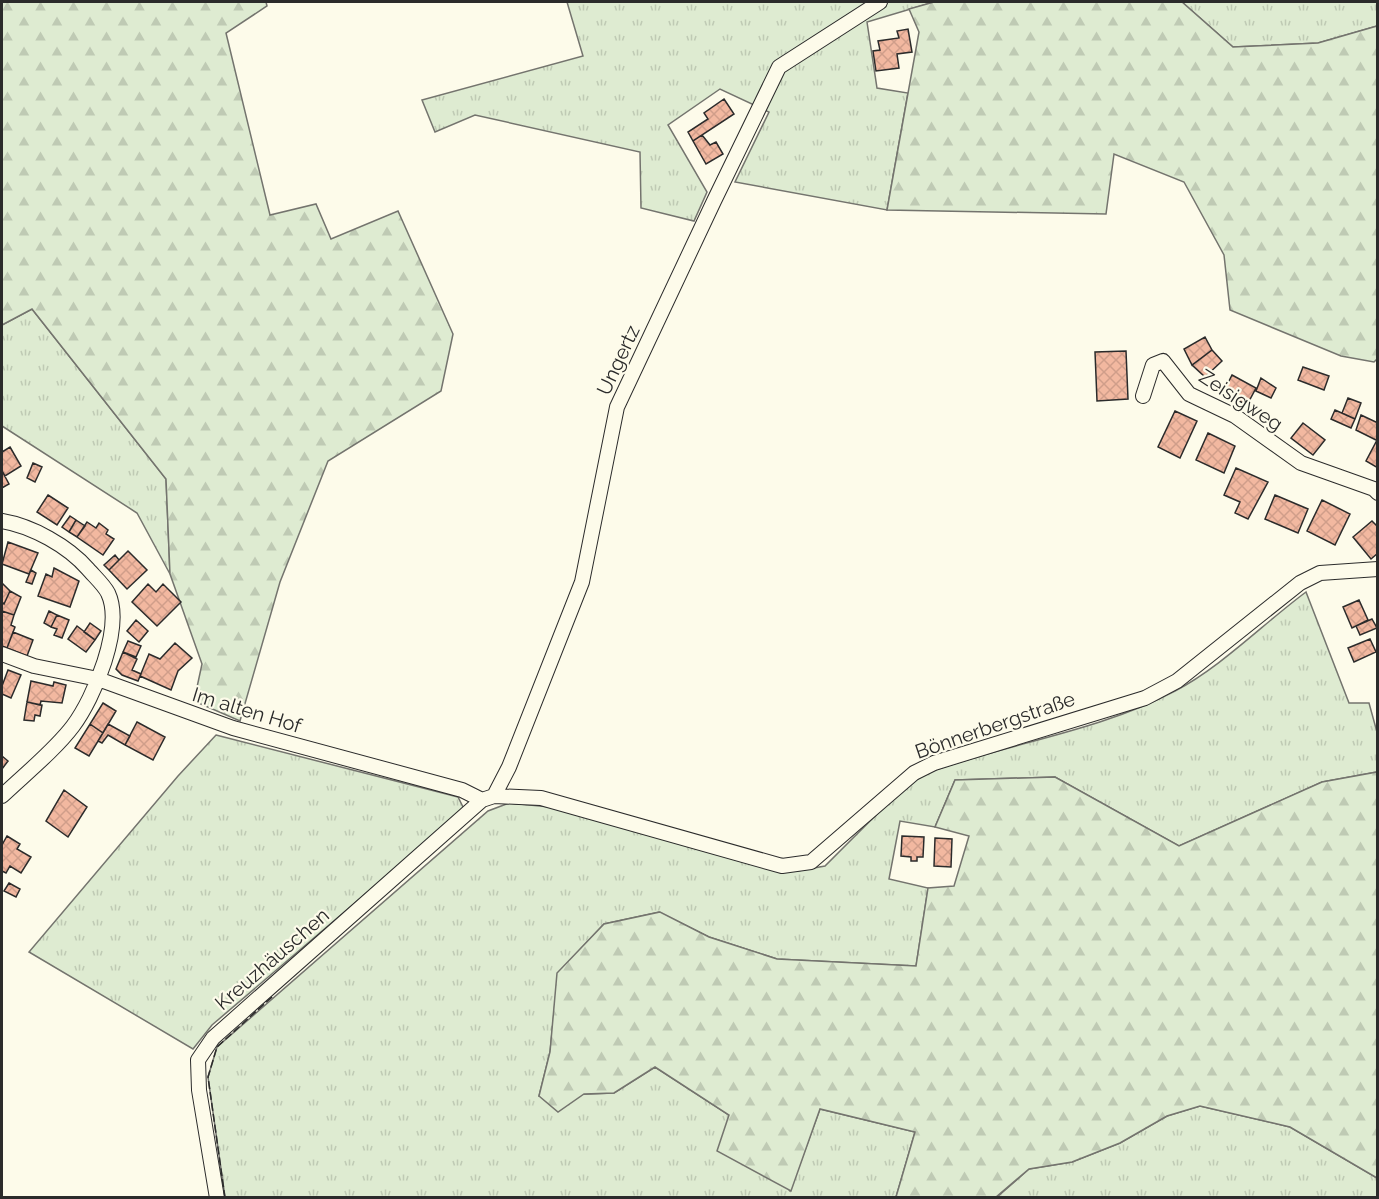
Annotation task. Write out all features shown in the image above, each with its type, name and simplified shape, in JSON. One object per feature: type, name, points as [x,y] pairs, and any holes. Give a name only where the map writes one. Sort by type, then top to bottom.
[{"type":"street","name":"Ungertz","points":[[488,798],[509,767],[582,582],[617,407],[779,68],[880,2]]},
{"type":"street","name":"Zeisigweg","points":[[1143,396],[1153,365],[1163,361],[1189,394],[1235,416],[1301,463],[1374,489],[1377,493]]},
{"type":"street","points":[[2,521],[16,524],[80,559],[108,593],[113,612],[109,647],[98,679],[74,726],[2,796]]},
{"type":"street","name":"Bönnerbergstraße","points":[[488,798],[541,798],[782,866],[811,862],[914,773],[983,747],[1145,698],[1177,681],[1300,583],[1320,573],[1377,569]]},
{"type":"street","name":"Im alten Hof","points":[[2,654],[34,666],[98,679],[224,726],[488,798]]},
{"type":"street","name":"Kreuzhäuschen","points":[[217,1197],[199,1090],[198,1060],[220,1031],[488,798]]},
{"type":"green space","points":[[2,2],[266,2],[267,6],[226,33],[270,215],[316,204],[331,239],[398,211],[453,334],[441,391],[328,461],[280,582],[240,721],[194,701],[202,664],[170,574],[166,479],[32,309],[2,325]]},
{"type":"green space","points":[[567,2],[934,2],[867,22],[877,88],[908,93],[887,210],[735,182],[769,112],[720,89],[668,125],[707,192],[694,221],[641,208],[640,152],[475,115],[435,132],[422,100],[583,56]]},
{"type":"green space","points":[[934,2],[1182,2],[1233,47],[1318,43],[1377,26],[1377,359],[1374,362],[1341,356],[1230,310],[1224,255],[1184,182],[1114,154],[1106,214],[887,210],[919,32],[909,9]]},
{"type":"green space","points":[[1182,2],[1377,2],[1377,26],[1318,43],[1233,47]]},
{"type":"green space","points":[[32,309],[166,479],[170,574],[137,513],[2,426],[2,325]]},
{"type":"green space","points":[[1306,592],[1349,703],[1369,703],[1377,732],[1377,772],[1322,782],[1179,846],[1055,777],[955,780],[935,827],[900,821],[889,879],[928,888],[916,966],[777,959],[709,937],[659,912],[604,924],[558,973],[550,1052],[539,1096],[614,1093],[655,1067],[729,1115],[790,1191],[820,1109],[915,1132],[896,1197],[225,1197],[208,1077],[217,1047],[488,811],[509,803],[560,808],[776,870],[797,871],[825,866],[900,791],[927,773],[1115,717],[1175,691],[1225,658]]},
{"type":"green space","points":[[216,735],[458,797],[463,807],[459,814],[212,1025],[193,1049],[29,952],[178,776]]},
{"type":"green space","points":[[1377,772],[1377,1178],[1290,1127],[1200,1106],[1167,1116],[1120,1143],[1072,1162],[1029,1169],[996,1197],[896,1197],[915,1132],[820,1109],[791,1191],[717,1151],[729,1115],[655,1067],[614,1093],[584,1094],[558,1112],[539,1096],[550,1052],[557,973],[604,924],[660,912],[709,937],[777,959],[916,966],[928,888],[954,886],[969,836],[935,827],[955,780],[1055,777],[1179,846],[1322,782]]},
{"type":"green space","points":[[1200,1106],[1290,1127],[1377,1178],[1377,1197],[996,1198],[1029,1169],[1072,1162],[1120,1143],[1167,1116]]},
{"type":"building","points":[[908,29],[912,52],[897,54],[899,68],[876,71],[873,51],[880,50],[878,41],[899,38],[897,31]]},
{"type":"building","points":[[724,99],[734,114],[693,141],[688,132],[708,119],[704,113]]},
{"type":"building","points":[[702,135],[710,145],[716,142],[723,154],[706,164],[693,141]]},
{"type":"building","points":[[1205,337],[1212,350],[1192,365],[1184,349]]},
{"type":"building","points":[[1212,350],[1222,361],[1205,377],[1192,365]]},
{"type":"building","points":[[1126,351],[1128,399],[1097,401],[1095,352]]},
{"type":"building","points":[[1303,367],[1329,376],[1324,390],[1298,380]]},
{"type":"building","points":[[1232,375],[1256,388],[1247,405],[1223,393]]},
{"type":"building","points":[[1261,378],[1276,388],[1271,398],[1256,391]]},
{"type":"building","points":[[1348,398],[1361,403],[1355,419],[1342,413]]},
{"type":"building","points":[[1335,410],[1355,419],[1351,428],[1331,419]]},
{"type":"building","points":[[1175,411],[1197,421],[1180,458],[1158,447]]},
{"type":"building","points":[[1361,415],[1378,423],[1378,441],[1356,430]]},
{"type":"building","points":[[1303,423],[1325,440],[1313,455],[1291,438]]},
{"type":"building","points":[[1208,433],[1235,446],[1224,473],[1196,460]]},
{"type":"building","points":[[1376,442],[1378,443],[1378,468],[1366,461]]},
{"type":"building","points":[[10,447],[21,466],[5,476],[2,471],[2,452]]},
{"type":"building","points":[[33,463],[42,467],[35,482],[27,478]]},
{"type":"building","points":[[1236,468],[1268,482],[1248,519],[1235,513],[1240,502],[1224,495]]},
{"type":"building","points":[[2,471],[9,484],[2,488]]},
{"type":"building","points":[[48,495],[68,508],[57,525],[37,512]]},
{"type":"building","points":[[1275,495],[1308,509],[1298,533],[1265,519]]},
{"type":"building","points":[[1322,500],[1350,514],[1335,545],[1307,531]]},
{"type":"building","points":[[70,516],[76,520],[69,532],[62,527]]},
{"type":"building","points":[[76,520],[85,526],[77,537],[69,532]]},
{"type":"building","points":[[1372,521],[1378,527],[1378,553],[1371,559],[1353,537]]},
{"type":"building","points":[[87,522],[96,528],[99,523],[108,530],[106,534],[114,539],[103,555],[77,537]]},
{"type":"building","points":[[8,542],[38,553],[29,574],[2,564]]},
{"type":"building","points":[[128,551],[147,570],[127,589],[109,570]]},
{"type":"building","points":[[115,555],[119,560],[109,570],[104,565]]},
{"type":"building","points":[[54,568],[79,581],[70,607],[38,596],[46,574],[52,577]]},
{"type":"building","points":[[31,570],[36,573],[32,584],[26,582]]},
{"type":"building","points":[[2,583],[10,591],[4,604],[2,602]]},
{"type":"building","points":[[148,584],[156,592],[163,584],[181,602],[157,626],[132,602]]},
{"type":"building","points":[[10,591],[21,597],[14,615],[2,611],[2,602],[4,604]]},
{"type":"building","points":[[1359,600],[1368,620],[1352,628],[1343,607]]},
{"type":"building","points":[[2,611],[14,615],[11,625],[15,627],[7,648],[2,646]]},
{"type":"building","points":[[49,611],[57,615],[51,627],[44,623]]},
{"type":"building","points":[[57,615],[69,620],[62,638],[54,635],[57,629],[51,627]]},
{"type":"building","points":[[1372,619],[1377,628],[1360,635],[1356,626]]},
{"type":"building","points":[[136,620],[148,631],[139,642],[127,631]]},
{"type":"building","points":[[90,623],[101,631],[95,640],[84,632]]},
{"type":"building","points":[[77,626],[95,640],[86,652],[68,639]]},
{"type":"building","points":[[13,632],[33,640],[27,656],[7,648]]},
{"type":"building","points":[[1370,639],[1376,652],[1354,662],[1348,648]]},
{"type":"building","points":[[128,641],[141,646],[136,657],[123,652]]},
{"type":"building","points":[[175,643],[192,658],[178,671],[171,690],[140,676],[149,654],[160,659]]},
{"type":"building","points":[[123,652],[137,659],[132,670],[141,674],[138,681],[122,675],[116,669]]},
{"type":"building","points":[[8,670],[21,675],[11,698],[2,694],[2,686]]},
{"type":"building","points":[[31,681],[53,686],[54,682],[66,685],[62,703],[41,701],[40,705],[27,702]]},
{"type":"building","points":[[27,702],[42,705],[40,716],[35,715],[34,721],[24,720]]},
{"type":"building","points":[[103,703],[116,711],[103,733],[90,724]]},
{"type":"building","points":[[137,722],[165,737],[153,760],[125,745]]},
{"type":"building","points":[[90,724],[103,733],[89,756],[75,748]]},
{"type":"building","points":[[108,724],[130,736],[125,745],[108,735],[102,743],[98,741]]},
{"type":"building","points":[[2,756],[8,761],[2,769]]},
{"type":"building","points":[[64,790],[87,807],[68,837],[46,821]]},
{"type":"building","points":[[7,836],[20,844],[17,849],[31,857],[21,873],[10,866],[6,873],[2,871],[2,845]]},
{"type":"building","points":[[902,836],[924,837],[923,857],[917,857],[917,861],[911,861],[911,857],[901,856]]},
{"type":"building","points":[[935,838],[952,839],[951,867],[934,866]]},
{"type":"building","points":[[9,883],[20,889],[16,897],[4,891]]},
{"type":"fence","points":[[225,1198],[208,1077],[217,1047],[273,996]]}]
